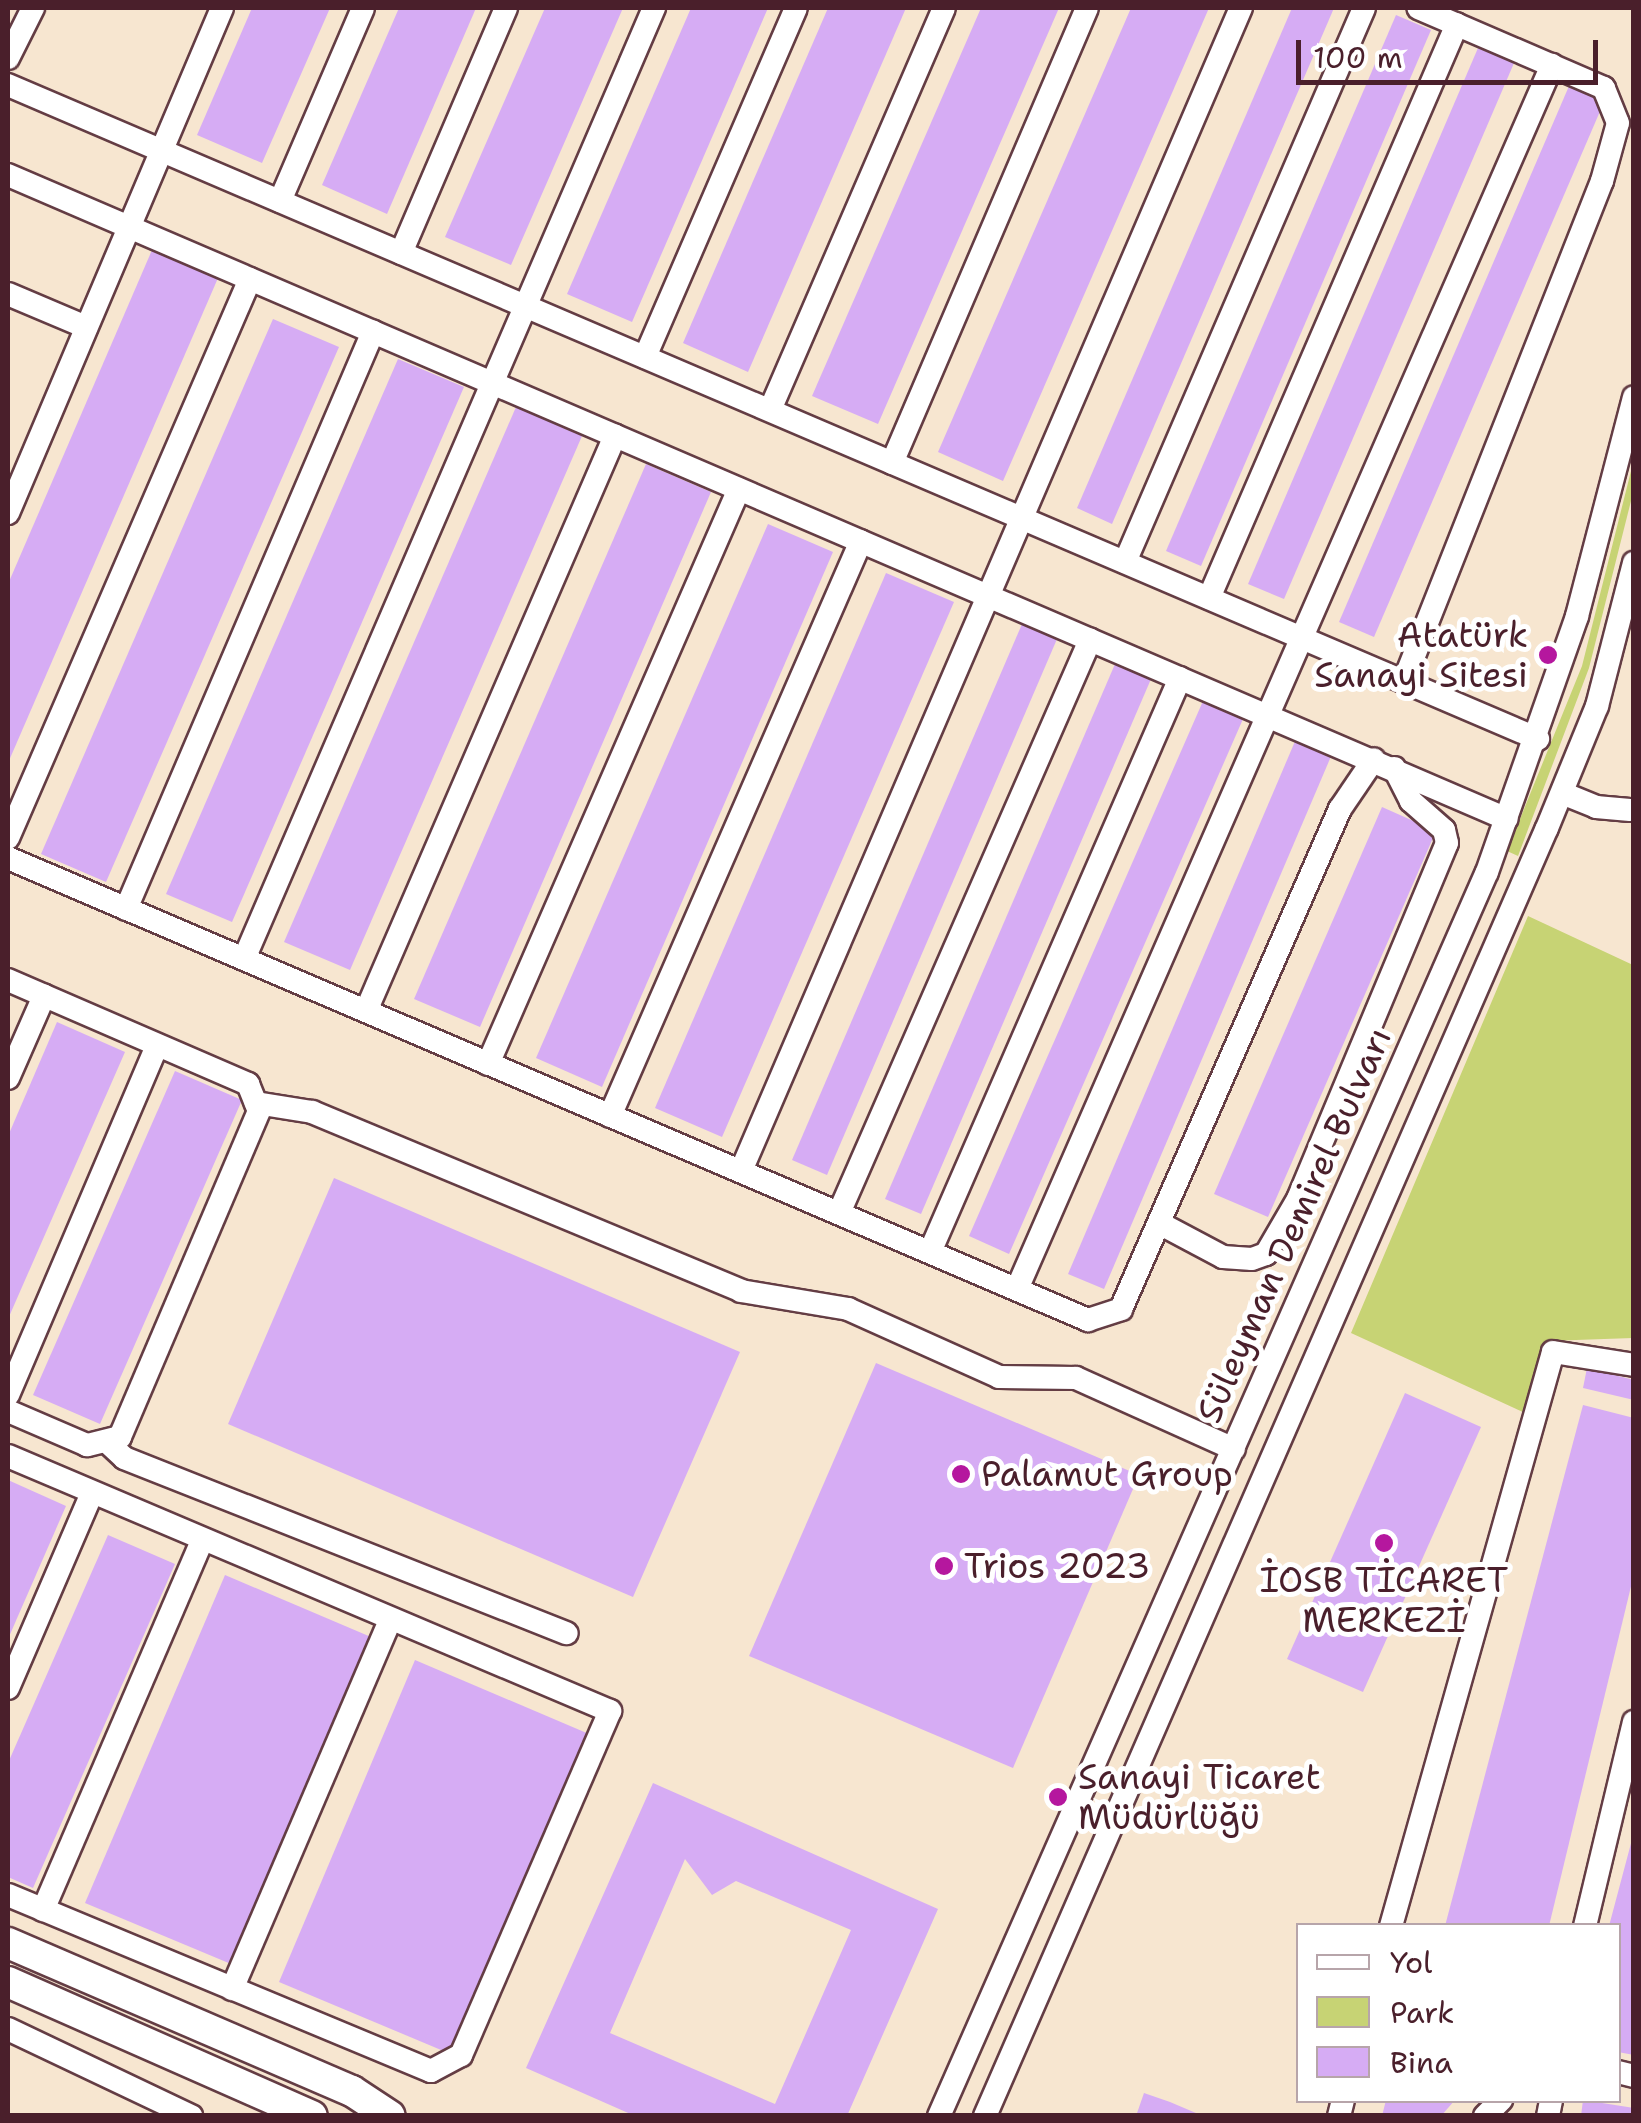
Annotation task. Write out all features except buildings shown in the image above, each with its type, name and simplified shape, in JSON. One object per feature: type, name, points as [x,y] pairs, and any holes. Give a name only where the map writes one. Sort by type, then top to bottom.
[{"type":"main road","points":[[8,1943],[352,2092],[390,2116]]},
{"type":"main road","points":[[8,1982],[312,2116]]},
{"type":"street","points":[[8,58],[33,8]]},
{"type":"street","points":[[8,513],[222,8]]},
{"type":"street","points":[[280,201],[363,8]]},
{"type":"street","points":[[401,252],[506,8]]},
{"type":"street","points":[[244,960],[654,8]]},
{"type":"street","points":[[645,357],[796,8]]},
{"type":"street","points":[[770,410],[944,8]]},
{"type":"street","points":[[892,463],[1087,8]]},
{"type":"street","points":[[741,1171],[1241,8]]},
{"type":"street","points":[[1125,562],[1364,8]]},
{"type":"street","points":[[1404,682],[1602,181],[1618,124],[1604,88],[1418,8]]},
{"type":"street","points":[[1209,598],[1457,24]]},
{"type":"street","points":[[1017,1290],[1552,65]]},
{"type":"street","points":[[8,84],[1538,738]]},
{"type":"street","points":[[8,174],[1507,819]]},
{"type":"street","points":[[8,838],[250,279]]},
{"type":"street","points":[[8,294],[86,327]]},
{"type":"street","points":[[126,909],[374,332]]},
{"type":"street","name":"Süleyman Demirel Bulvarı","points":[[939,2116],[1507,819],[1578,616],[1634,397]]},
{"type":"street","points":[[366,1011],[615,436]]},
{"type":"street","points":[[488,1064],[738,489]]},
{"type":"street","points":[[610,1116],[861,541]]},
{"type":"street","name":"Süleyman Demirel Bulvarı","points":[[985,2116],[1562,793],[1628,607],[1634,564]]},
{"type":"street","points":[[838,1214],[1090,640]]},
{"type":"street","points":[[930,1252],[1180,678]]},
{"type":"street","points":[[8,858],[1088,1320],[1121,1309],[1340,809],[1384,764]]},
{"type":"street","points":[[1159,1223],[1223,1258],[1260,1258],[1298,1198],[1447,844],[1444,830],[1411,802],[1384,764]]},
{"type":"street","points":[[1562,793],[1596,808],[1630,810]]},
{"type":"street","points":[[8,980],[248,1084],[259,1111],[120,1438],[87,1446],[8,1412]]},
{"type":"street","points":[[8,1078],[44,996]]},
{"type":"street","points":[[8,1394],[157,1044]]},
{"type":"street","points":[[256,1104],[312,1112],[741,1292],[848,1308],[999,1376],[1076,1378],[1234,1449]]},
{"type":"street","points":[[1393,1923],[1553,1352],[1634,1365]]},
{"type":"street","points":[[106,1441],[124,1458],[566,1633]]},
{"type":"street","points":[[8,1456],[610,1711],[461,2055],[431,2071],[8,1895]]},
{"type":"street","points":[[8,1688],[92,1492]]},
{"type":"street","points":[[42,1910],[202,1540]]},
{"type":"street","points":[[232,1988],[390,1620]]},
{"type":"street","points":[[1585,1923],[1634,1722]]},
{"type":"street","points":[[8,2029],[191,2116]]},
{"type":"green space","points":[[1633,463],[1633,493],[1589,668],[1518,856],[1507,851],[1582,666]]},
{"type":"green space","points":[[1528,916],[1633,965],[1633,1338],[1547,1341],[1525,1413],[1351,1333]]},
{"type":"place","name":"Atatürk Sanayi Sitesi","points":[[1548,655]]},
{"type":"place","name":"Palamut Group","points":[[961,1474]]},
{"type":"place","name":"İOSB TİCARET MERKEZİ","points":[[1384,1543]]},
{"type":"place","name":"Trios 2023","points":[[944,1566]]},
{"type":"place","name":"Sanayi Ticaret Müdürlüğü","points":[[1058,1797]]}]
